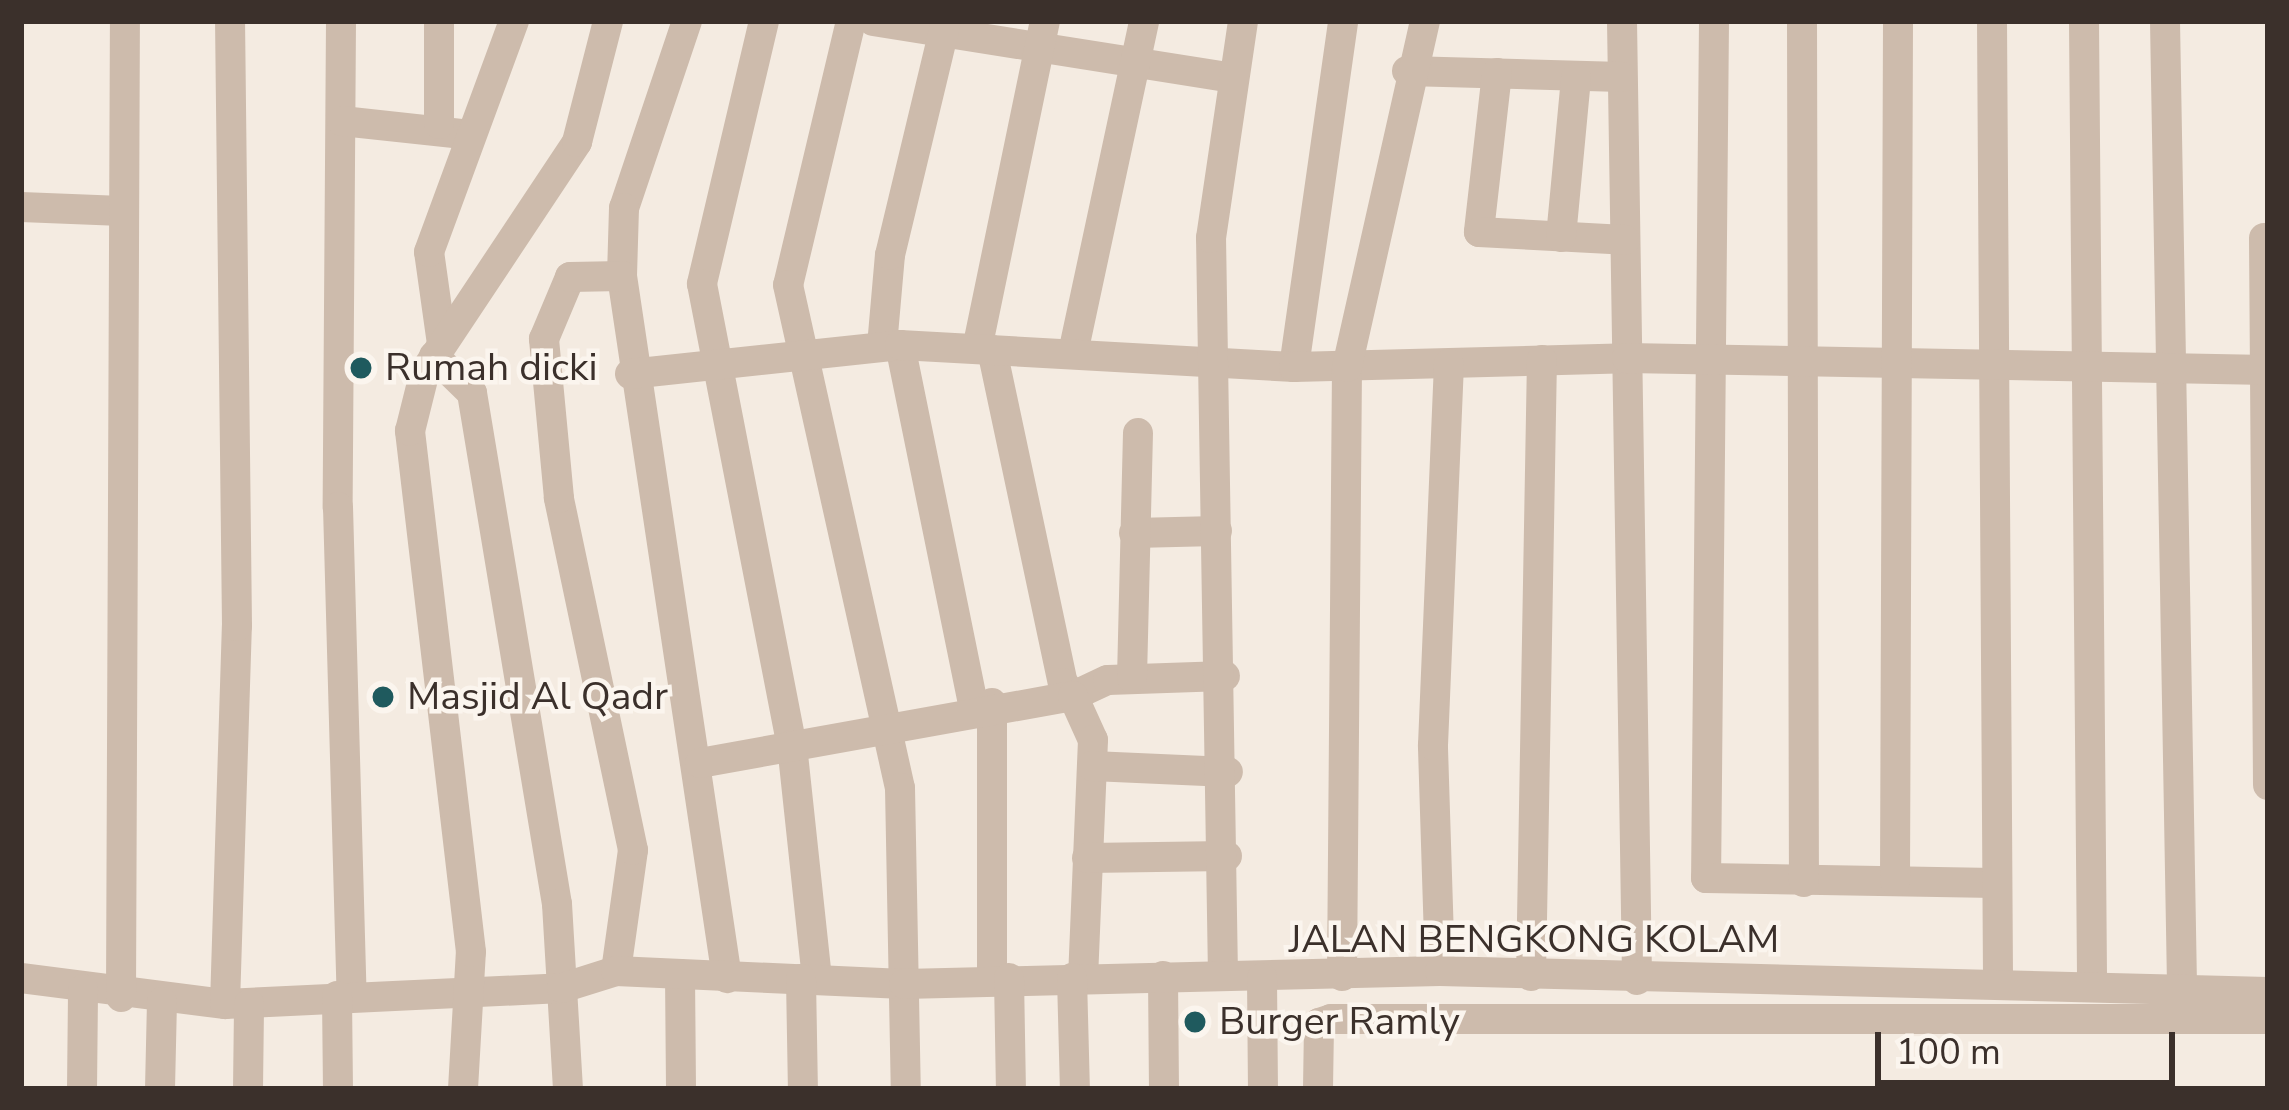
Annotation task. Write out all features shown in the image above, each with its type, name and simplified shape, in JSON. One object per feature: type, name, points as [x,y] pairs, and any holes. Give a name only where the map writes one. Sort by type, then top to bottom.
[{"type":"street","points":[[121,997],[125,21]]},
{"type":"street","points":[[230,21],[237,1004],[248,1089]]},
{"type":"street","points":[[338,1089],[344,995],[338,507],[341,21]]},
{"type":"street","points":[[439,124],[440,21]]},
{"type":"street","points":[[514,21],[429,253],[438,350],[472,393],[562,988],[568,1089]]},
{"type":"street","points":[[463,1089],[463,866],[409,466],[415,399],[438,350],[577,142],[608,21]]},
{"type":"street","points":[[686,21],[624,208],[622,277],[630,374],[700,763],[728,978]]},
{"type":"street","points":[[764,21],[704,262],[715,362],[792,745],[809,980],[802,1089]]},
{"type":"street","points":[[851,21],[788,284],[900,788],[906,1089]]},
{"type":"street","points":[[873,21],[1042,32],[1133,61],[1228,76]]},
{"type":"street","points":[[1073,352],[1144,21]]},
{"type":"street","points":[[1222,976],[1228,772],[1211,238],[1228,76],[1243,21]]},
{"type":"street","points":[[1294,367],[1343,21]]},
{"type":"street","points":[[1342,976],[1347,367],[1407,71],[1425,21]]},
{"type":"street","points":[[1622,21],[1637,980]]},
{"type":"street","points":[[1714,21],[1717,362],[1706,878],[1995,883]]},
{"type":"street","points":[[1802,21],[1807,364],[1804,882]]},
{"type":"street","points":[[1895,880],[1898,21]]},
{"type":"street","points":[[1992,21],[1988,365],[1998,980]]},
{"type":"street","points":[[2084,21],[2081,366],[2092,984]]},
{"type":"street","points":[[2165,21],[2182,988]]},
{"type":"street","points":[[945,27],[890,256],[891,346],[982,705],[1011,1089]]},
{"type":"street","points":[[1042,32],[985,350],[1055,666],[1092,726],[1075,1089]]},
{"type":"street","points":[[1407,71],[1622,77]]},
{"type":"street","points":[[1497,73],[1479,232],[1625,240]]},
{"type":"street","points":[[1561,237],[1576,78]]},
{"type":"street","points":[[342,121],[439,124],[470,135]]},
{"type":"street","points":[[21,207],[122,211]]},
{"type":"street","points":[[2264,238],[2268,785]]},
{"type":"street","points":[[21,978],[161,1002],[237,1004],[344,995],[562,988],[616,971],[633,850],[559,498],[544,339],[570,277],[622,277]]},
{"type":"street","points":[[630,374],[891,346],[1294,367],[1627,358],[1898,367],[2265,370]]},
{"type":"street","points":[[1531,976],[1542,360]]},
{"type":"street","points":[[1440,971],[1433,745],[1449,364]]},
{"type":"street","points":[[1132,678],[1138,434]]},
{"type":"street","points":[[1134,533],[1217,531]]},
{"type":"street","points":[[700,763],[886,722],[982,705],[1073,696],[1132,678],[1225,676]]},
{"type":"street","points":[[1092,766],[1228,772]]},
{"type":"street","points":[[1087,858],[1227,856]]},
{"type":"street","name":"JALAN BENGKONG KOLAM","points":[[616,971],[904,984],[1001,978],[1262,978],[1440,971],[1637,980],[1998,980],[2268,992]]},
{"type":"street","points":[[680,974],[681,1089]]},
{"type":"street","points":[[1163,976],[1165,1089]]},
{"type":"street","points":[[1262,978],[1263,1089]]},
{"type":"street","points":[[82,1089],[83,989]]},
{"type":"street","points":[[160,1089],[161,1002]]},
{"type":"street","points":[[1318,1089],[1319,1023],[1330,1019],[2268,1019]]},
{"type":"place","name":"Rumah dicki","points":[[361,368]]},
{"type":"place","name":"Masjid Al Qadr","points":[[383,697]]},
{"type":"place","name":"Burger Ramly","points":[[1195,1022]]}]
